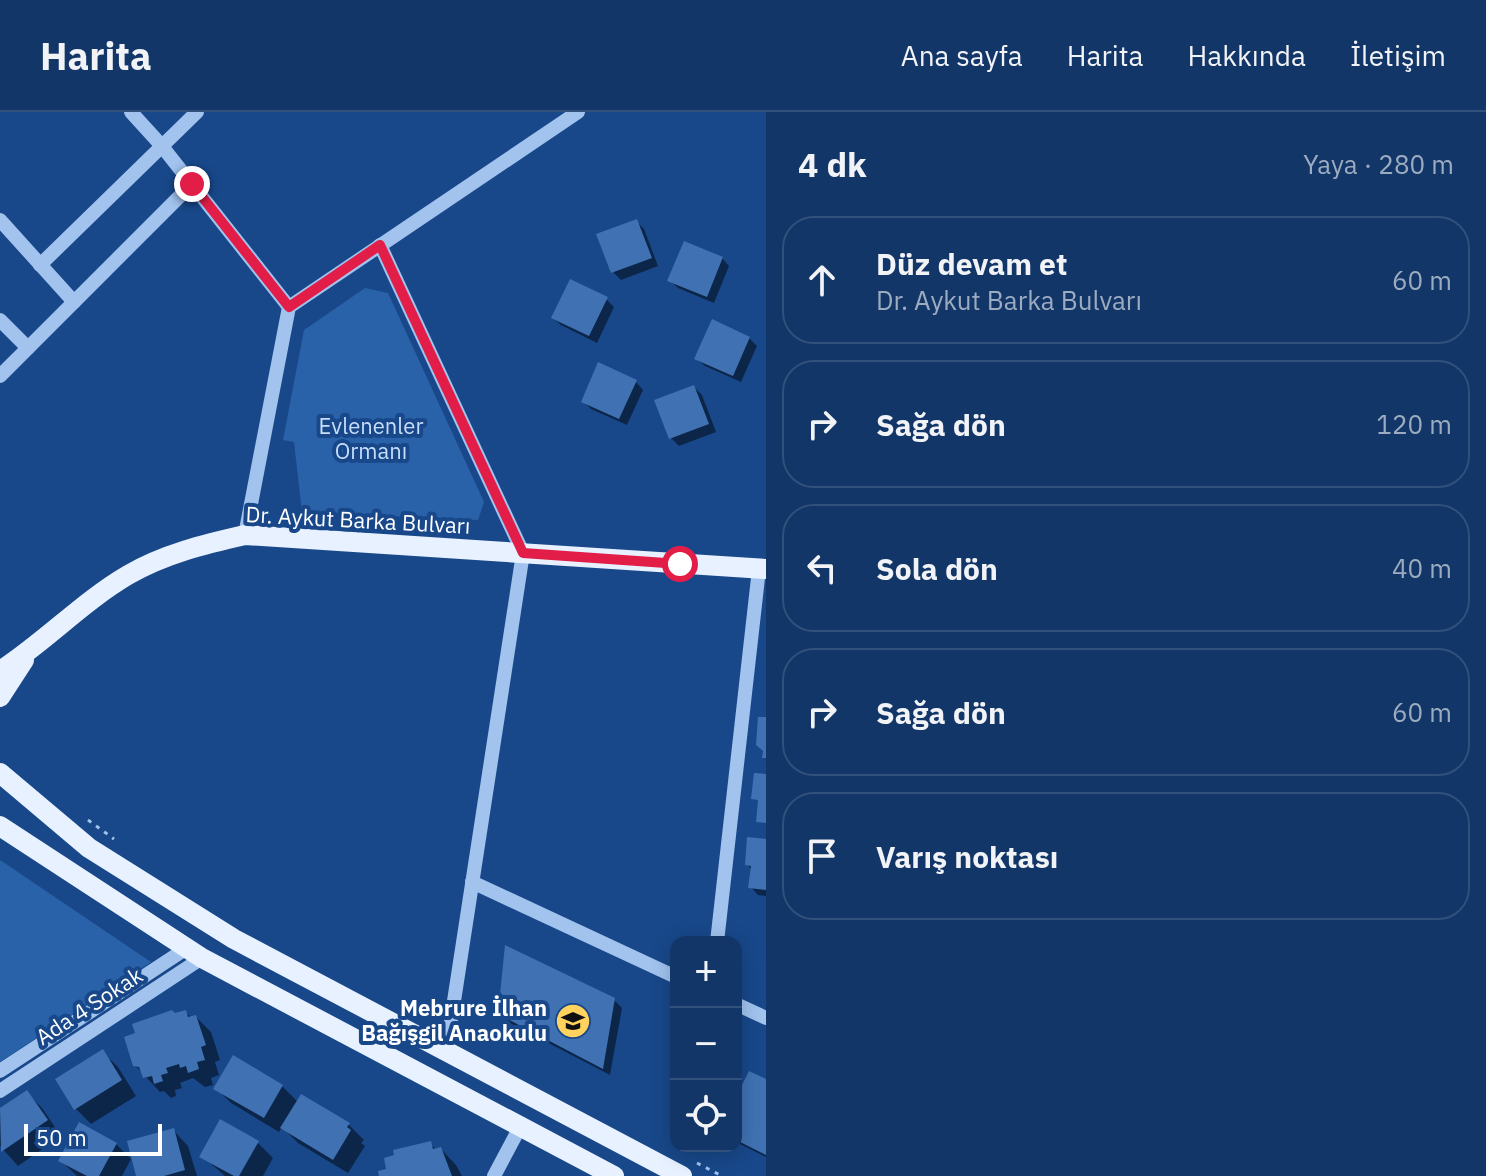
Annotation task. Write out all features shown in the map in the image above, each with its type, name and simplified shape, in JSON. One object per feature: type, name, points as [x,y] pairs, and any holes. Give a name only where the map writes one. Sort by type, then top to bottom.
[{"type":"main road","name":"Dr. Aykut Barka Bulvarı","points":[[0,671],[130,574],[186,550],[245,535],[763,569]]},
{"type":"main road","name":"Dr. Aykut Barka Bulvarı","points":[[0,697],[29,652]]},
{"type":"main road","points":[[0,773],[89,848],[207,923],[446,1053],[688,1169]]},
{"type":"main road","points":[[0,826],[194,953],[614,1176]]},
{"type":"street","points":[[131,112],[161,145],[289,307]]},
{"type":"street","points":[[40,265],[197,112]]},
{"type":"street","points":[[245,535],[289,307],[578,112]]},
{"type":"street","points":[[0,376],[192,184]]},
{"type":"street","points":[[0,220],[74,302]]},
{"type":"street","points":[[380,245],[523,553],[446,1053]]},
{"type":"street","points":[[0,320],[28,348]]},
{"type":"street","points":[[718,936],[763,569]]},
{"type":"street","points":[[472,882],[670,974]]},
{"type":"street","name":"Ada 4 Sokak","points":[[0,1071],[194,953]]},
{"type":"street","name":"Ada 4 Sokak","points":[[0,1091],[194,953]]},
{"type":"street","points":[[742,1007],[766,1018]]},
{"type":"street","points":[[494,1176],[520,1127]]},
{"type":"path","points":[[81,815],[118,842]]},
{"type":"path","points":[[688,1169],[722,1176]]},
{"type":"green space","name":"Evlenenler Ormanı","points":[[365,288],[388,293],[484,502],[478,520],[302,512],[294,442],[283,440],[304,330]]},
{"type":"green space","points":[[0,860],[151,962],[0,1062]]},
{"type":"building","points":[[637,219],[652,258],[611,273],[596,234]]},
{"type":"building","points":[[684,241],[723,257],[707,297],[667,281]]},
{"type":"building","points":[[570,279],[608,297],[589,336],[551,318]]},
{"type":"building","points":[[712,319],[750,337],[733,376],[694,359]]},
{"type":"building","points":[[598,362],[637,380],[619,419],[581,402]]},
{"type":"building","points":[[694,385],[709,424],[669,439],[654,400]]},
{"type":"building","points":[[758,717],[766,717],[766,758],[762,758],[763,751],[756,745]]},
{"type":"building","points":[[754,773],[766,774],[766,823],[756,822],[758,800],[751,799]]},
{"type":"building","points":[[747,837],[766,839],[766,890],[748,888],[751,866],[745,865]]},
{"type":"building","points":[[505,945],[615,998],[603,1069],[498,1014]]},
{"type":"building","points":[[172,1010],[175,1013],[186,1010],[188,1017],[196,1015],[206,1045],[201,1047],[205,1060],[197,1062],[199,1069],[188,1073],[186,1066],[180,1068],[179,1064],[166,1068],[168,1073],[161,1075],[163,1081],[154,1084],[152,1076],[143,1078],[139,1067],[133,1066],[124,1037],[135,1033],[132,1024]]},
{"type":"building","points":[[103,1049],[122,1080],[74,1110],[55,1079]]},
{"type":"building","points":[[233,1055],[283,1085],[264,1118],[213,1089]]},
{"type":"building","points":[[749,1071],[766,1079],[766,1155],[742,1143],[742,1085]]},
{"type":"building","points":[[27,1090],[48,1120],[1,1152],[0,1108]]},
{"type":"building","points":[[301,1094],[350,1123],[347,1127],[351,1130],[333,1160],[280,1128]]},
{"type":"building","points":[[220,1119],[259,1141],[239,1176],[199,1157]]},
{"type":"building","points":[[79,1122],[117,1143],[99,1176],[87,1176],[58,1161]]},
{"type":"building","points":[[174,1128],[185,1170],[164,1176],[136,1176],[127,1141]]},
{"type":"building","points":[[431,1141],[433,1149],[441,1147],[452,1176],[379,1176],[378,1171],[386,1169],[384,1158],[394,1155],[393,1150]]},
{"type":"place","name":"Mebrure İlhan Bağışgil Anaokulu","points":[[573,1021]]},
{"type":"route","points":[[192,184],[289,307],[380,245],[523,553],[680,564]]}]
